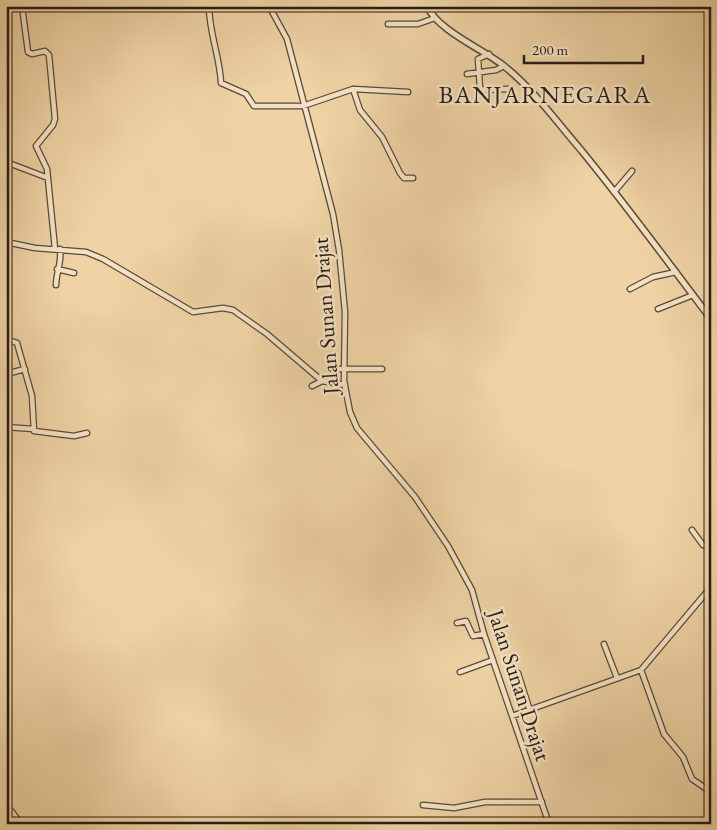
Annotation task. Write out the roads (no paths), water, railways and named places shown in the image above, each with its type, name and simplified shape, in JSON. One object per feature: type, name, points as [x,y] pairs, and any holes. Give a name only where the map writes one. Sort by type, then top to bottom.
[{"type":"street","points":[[22,6],[28,52],[32,54],[45,51],[49,55],[55,121],[36,146],[46,166],[61,259],[57,270],[56,285]]},
{"type":"street","points":[[209,6],[212,41],[219,62],[222,84],[246,94],[254,106],[303,106],[352,90],[408,92]]},
{"type":"street","name":"Jalan Sunan Drajat","points":[[269,6],[286,35],[303,106],[319,159],[338,243],[346,330],[344,369],[348,406],[355,424],[415,497],[448,546],[472,590],[484,634],[549,824]]},
{"type":"street","points":[[427,6],[435,18],[504,66],[546,108],[614,192],[711,319]]},
{"type":"street","points":[[388,24],[418,24],[435,18]]},
{"type":"street","points":[[489,54],[478,59],[481,90],[508,89]]},
{"type":"street","points":[[467,74],[496,70],[504,66]]},
{"type":"street","points":[[352,90],[360,110],[382,137],[400,173],[404,178],[413,178]]},
{"type":"street","points":[[6,162],[48,178]]},
{"type":"street","points":[[614,192],[632,171]]},
{"type":"street","points":[[6,242],[22,246],[81,250],[94,254],[194,312],[223,308],[233,310],[267,334],[322,381],[345,384]]},
{"type":"street","points":[[57,270],[74,273]]},
{"type":"street","points":[[630,289],[652,277],[676,272]]},
{"type":"street","points":[[658,309],[693,295]]},
{"type":"street","points":[[6,339],[17,343],[25,369],[33,400],[33,429]]},
{"type":"street","points":[[6,374],[25,369]]},
{"type":"street","points":[[329,369],[382,369]]},
{"type":"street","points":[[312,386],[322,381]]},
{"type":"street","points":[[6,427],[33,429],[38,433],[66,436],[88,433]]},
{"type":"street","points":[[692,530],[704,545],[711,548]]},
{"type":"street","points":[[512,716],[530,712],[640,670],[711,587]]},
{"type":"street","points":[[457,623],[466,621],[474,636],[484,634]]},
{"type":"street","points":[[604,644],[617,678]]},
{"type":"street","points":[[460,672],[493,660]]},
{"type":"street","points":[[640,670],[664,734],[683,758],[692,779],[711,792]]},
{"type":"street","points":[[518,673],[530,712]]},
{"type":"street","points":[[423,805],[454,808],[485,802],[542,802]]},
{"type":"street","points":[[6,804],[21,824]]},
{"type":"district","name":"BANJARNEGARA","points":[[545,94]]}]
